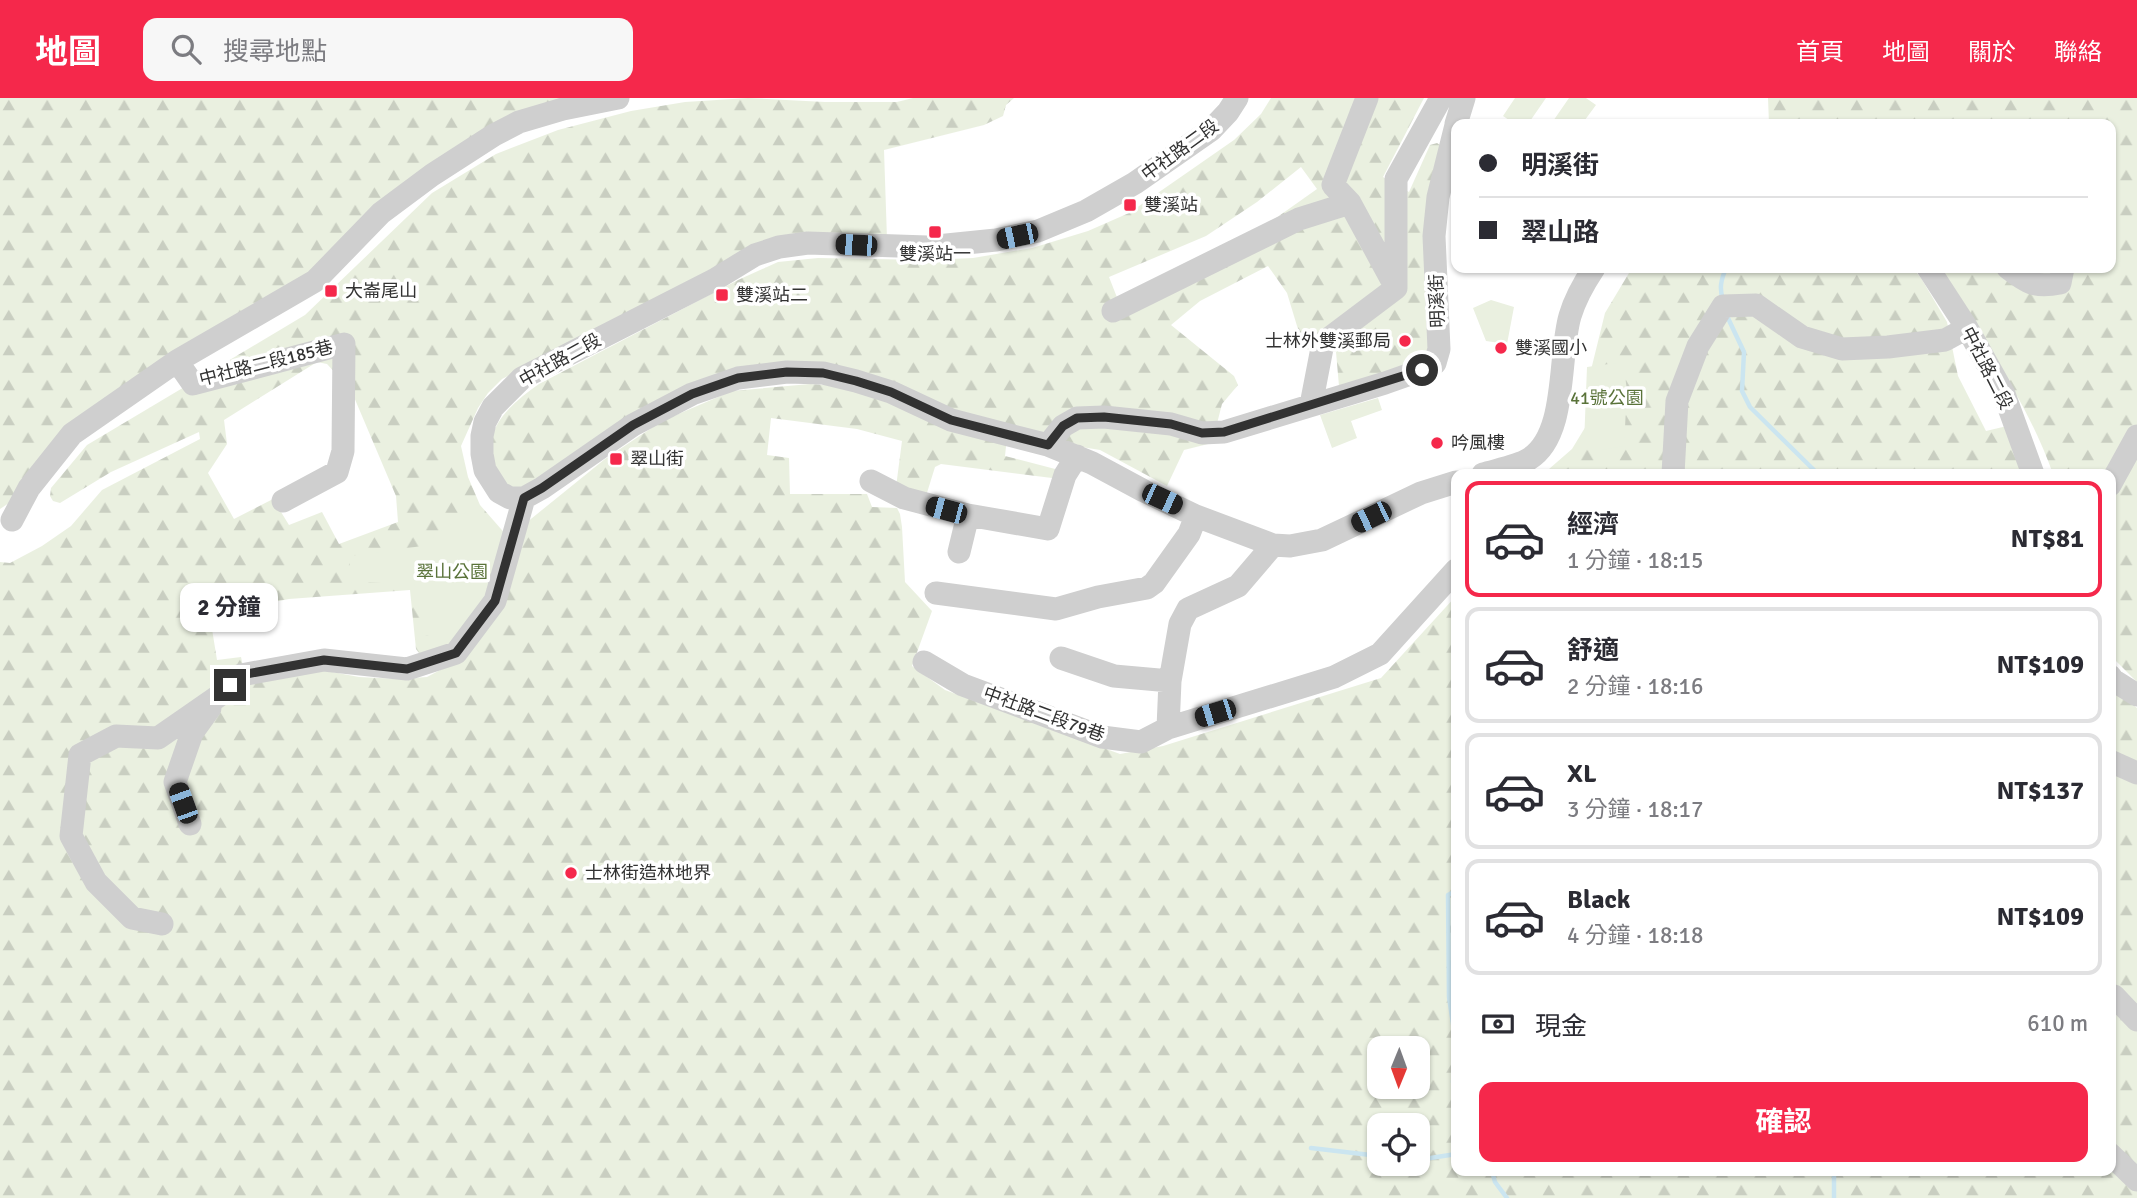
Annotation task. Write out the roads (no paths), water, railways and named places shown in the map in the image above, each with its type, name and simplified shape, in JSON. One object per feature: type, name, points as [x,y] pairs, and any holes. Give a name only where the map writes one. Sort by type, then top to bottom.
[{"type":"street","points":[[12,520],[29,488],[72,434],[177,361],[316,281],[381,213],[432,175],[519,122],[563,109],[618,98]]},
{"type":"street","name":"中社路二段","points":[[524,498],[510,498],[499,492],[485,470],[482,454],[485,422],[493,407],[522,378],[714,280],[755,255],[779,247],[808,243],[927,247],[996,240],[1038,231],[1086,211],[1135,183],[1211,130],[1237,98]]},
{"type":"street","points":[[1367,98],[1333,185],[1350,203],[1396,288]]},
{"type":"street","points":[[1396,288],[1396,179],[1441,98]]},
{"type":"street","name":"明溪街","points":[[1458,119],[1464,98]]},
{"type":"street","name":"明溪街","points":[[1048,445],[1063,426],[1077,418],[1104,417],[1171,424],[1202,433],[1224,432],[1385,383],[1435,363],[1439,349],[1434,236],[1438,197],[1451,144]]},
{"type":"street","points":[[1113,311],[1299,219],[1350,203]]},
{"type":"street","points":[[1527,466],[1546,443],[1556,422],[1570,315],[1591,273]]},
{"type":"street","name":"中社路二段","points":[[1931,273],[1967,328],[2004,394],[2031,469]]},
{"type":"street","points":[[2014,273],[2024,281],[2043,286],[2060,283],[2062,273]]},
{"type":"street","points":[[1311,405],[1324,343],[1396,288]]},
{"type":"street","points":[[1673,469],[1677,401],[1698,346],[1723,306],[1756,304],[1802,337],[1842,349],[1945,340],[1967,328]]},
{"type":"street","name":"中社路二段185巷","points":[[177,361],[193,384],[344,344],[343,451],[337,472],[284,501]]},
{"type":"street","points":[[162,924],[132,918],[96,882],[71,836],[80,755],[116,736],[158,738],[220,695],[241,675],[324,660],[407,669],[456,653],[495,601],[524,498],[633,425],[692,394],[738,378],[787,372],[823,373],[856,381],[891,392],[951,420],[1048,445],[1077,456],[1196,516],[1273,545],[1290,546],[1322,540],[1421,493],[1451,484]]},
{"type":"street","points":[[2116,474],[2137,436]]},
{"type":"street","points":[[871,481],[904,498],[968,516],[1048,529],[1065,475],[1077,456]]},
{"type":"street","points":[[959,552],[968,516]]},
{"type":"street","points":[[936,593],[1056,608],[1147,588],[1154,583],[1189,534],[1196,516]]},
{"type":"street","points":[[1168,728],[1170,681],[1180,624],[1188,609],[1238,586],[1273,545]]},
{"type":"street","name":"中社路二段79巷","points":[[924,662],[963,685],[1102,737],[1141,742],[1168,728],[1334,677],[1380,654],[1451,576]]},
{"type":"street","points":[[1061,658],[1115,676],[1170,681]]},
{"type":"street","points":[[2116,682],[2137,695]]},
{"type":"street","points":[[190,824],[175,782],[192,733],[220,695]]},
{"type":"street","points":[[2116,764],[2137,773]]},
{"type":"street","points":[[2116,998],[2137,1020]]},
{"type":"street","points":[[2116,1160],[2137,1180]]},
{"type":"waterway","points":[[1723,300],[1721,284],[1724,273]]},
{"type":"waterway","points":[[1727,316],[1744,352],[1742,391],[1750,407],[1813,469]]},
{"type":"waterway","points":[[1451,894],[1448,895],[1451,1010]]},
{"type":"waterway","points":[[1311,1148],[1367,1155]]},
{"type":"waterway","points":[[1430,1158],[1451,1155]]},
{"type":"waterway","points":[[1493,1176],[1507,1198]]},
{"type":"waterway","points":[[1834,1176],[1834,1198]]},
{"type":"place","name":"雙溪站","points":[[1130,205]]},
{"type":"place","name":"雙溪站一","points":[[935,232]]},
{"type":"place","name":"大崙尾山","points":[[331,291]]},
{"type":"place","name":"雙溪站二","points":[[722,295]]},
{"type":"place","name":"士林外雙溪郵局","points":[[1405,341]]},
{"type":"place","name":"雙溪國小","points":[[1501,348]]},
{"type":"place","name":"吟風樓","points":[[1437,443]]},
{"type":"place","name":"翠山街","points":[[616,459]]},
{"type":"place","name":"士林街造林地界","points":[[571,873]]},
{"type":"park label","name":"41號公園","points":[[1607,398]]},
{"type":"park label","name":"翠山公園","points":[[452,572]]}]
